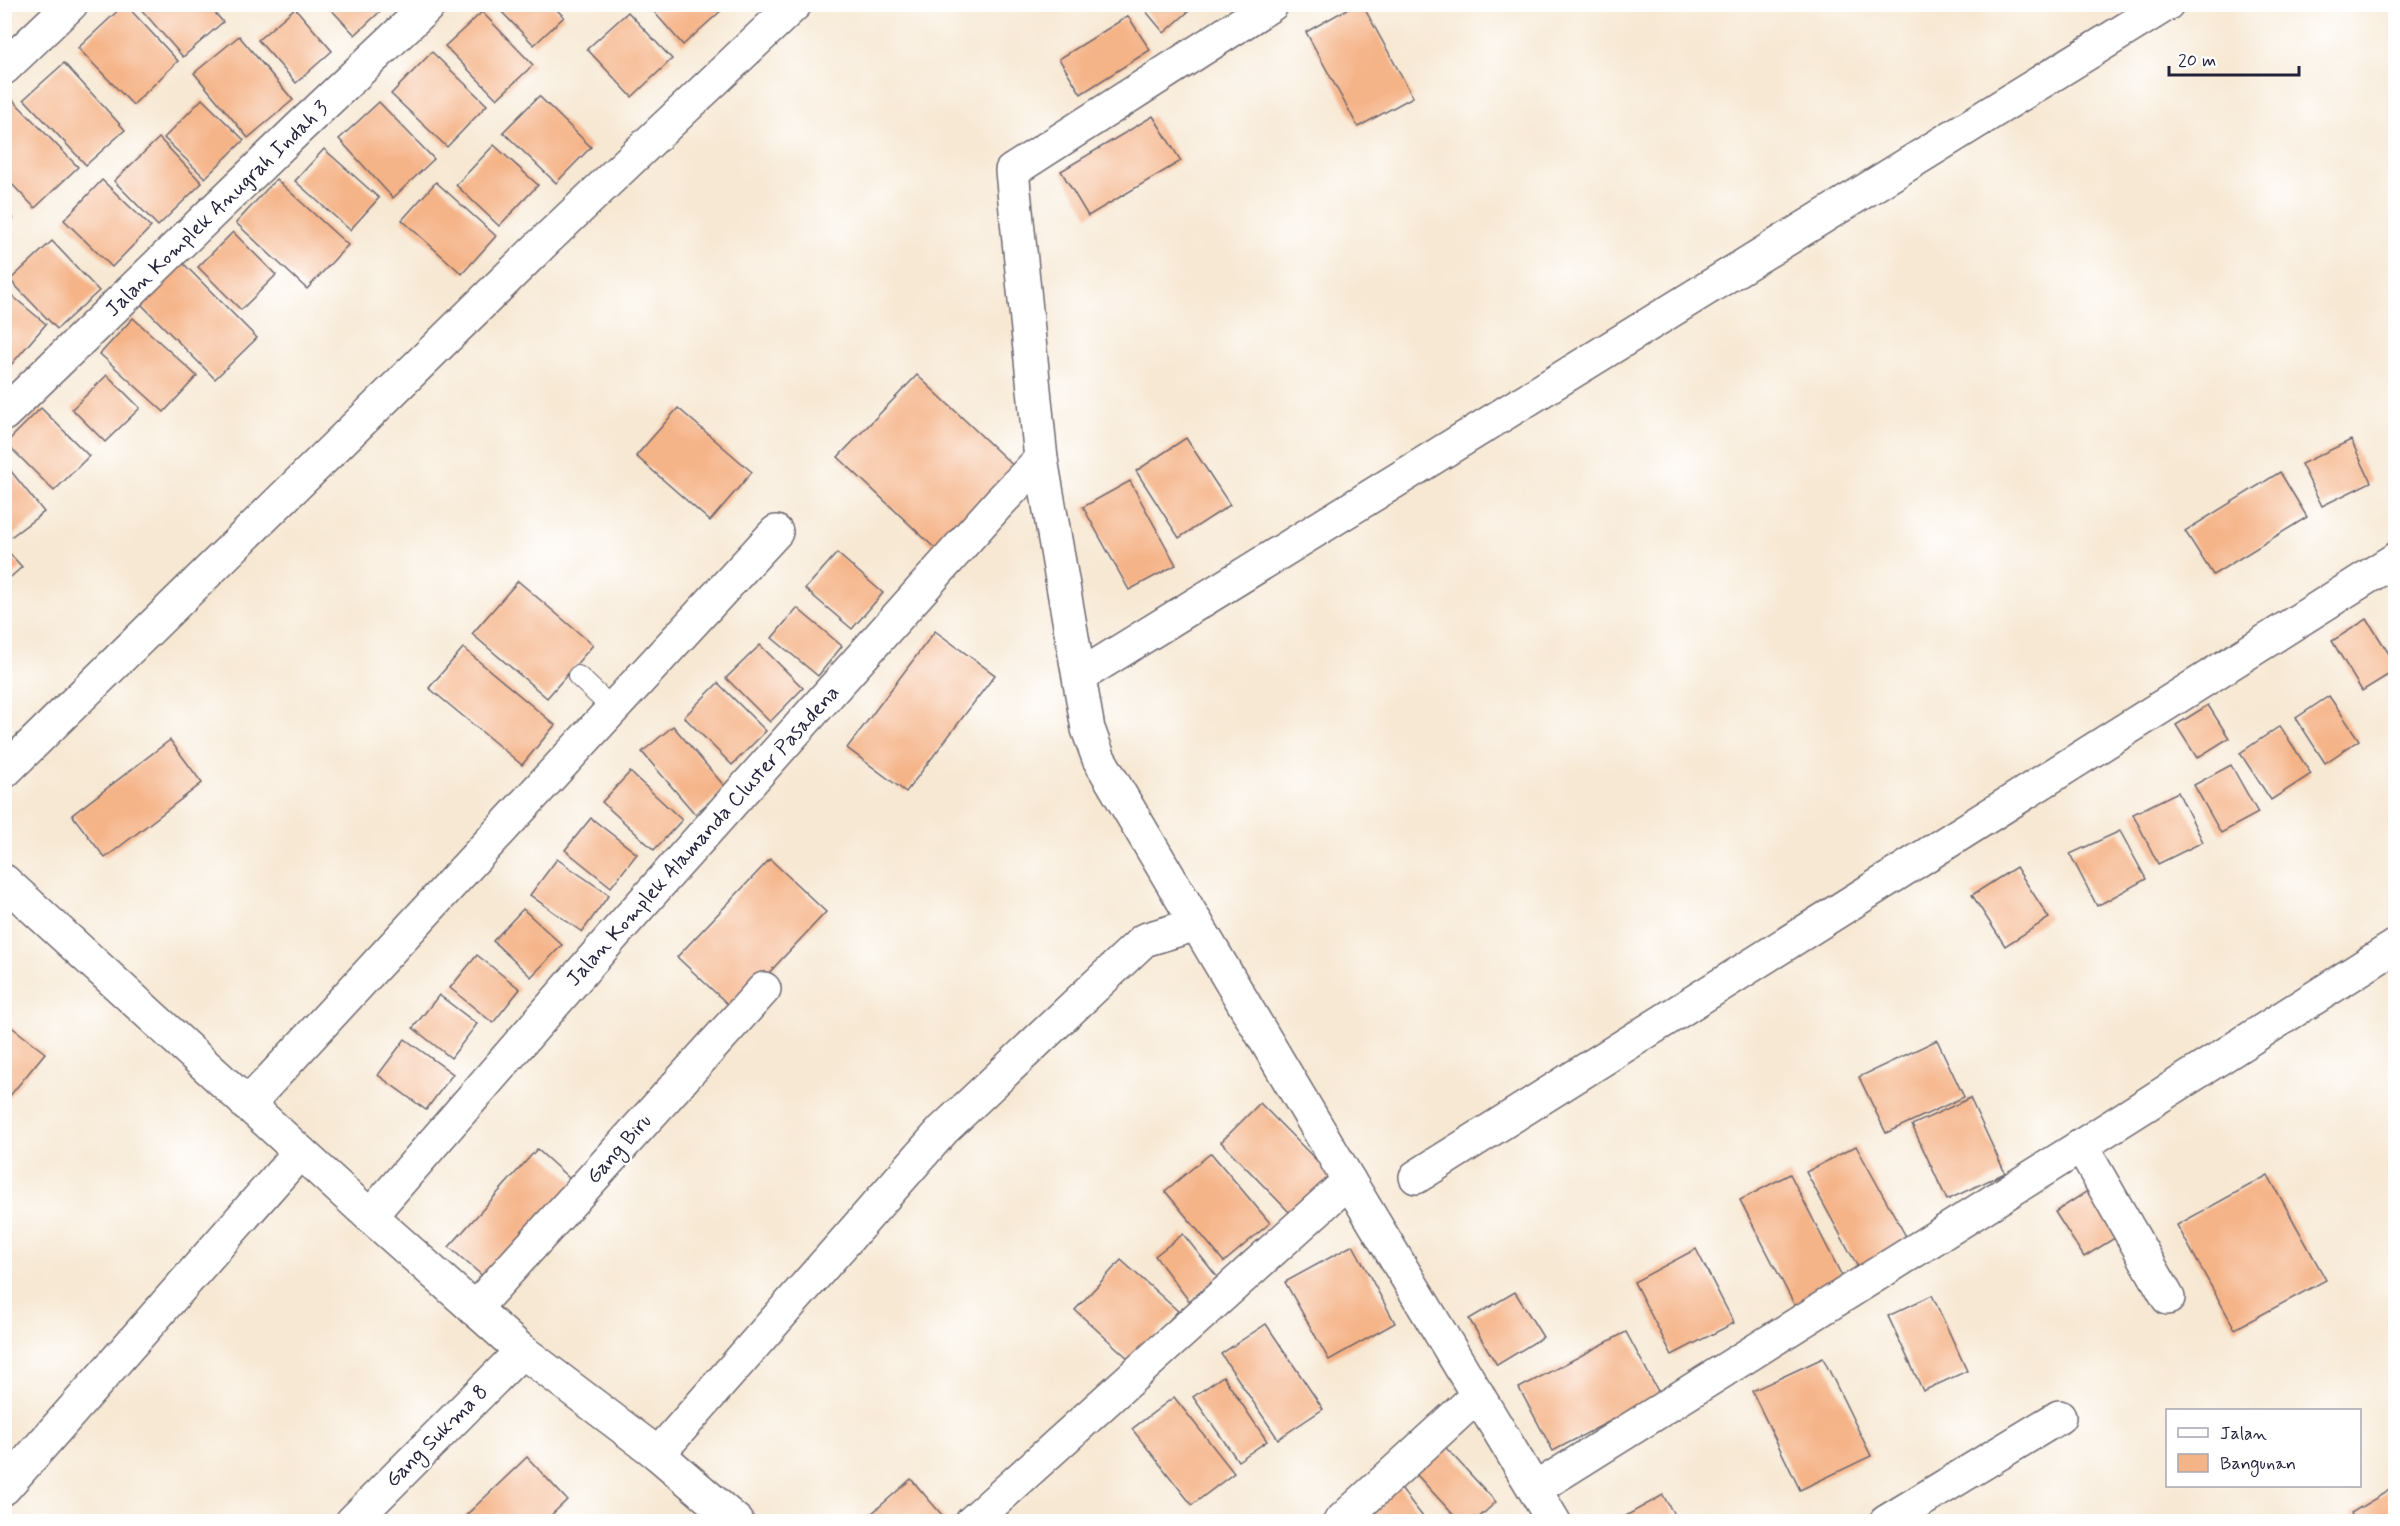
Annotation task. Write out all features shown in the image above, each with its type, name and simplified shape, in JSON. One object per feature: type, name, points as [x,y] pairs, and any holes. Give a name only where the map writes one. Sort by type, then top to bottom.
[{"type":"street","points":[[4,68],[71,4]]},
{"type":"street","name":"Jalan Komplek Anugrah Indah 3","points":[[10,398],[430,4]]},
{"type":"street","points":[[4,771],[547,239],[795,4]]},
{"type":"street","points":[[1272,4],[1012,171],[1041,459],[1088,729],[1099,759],[1554,1521]]},
{"type":"street","points":[[1080,676],[2167,4]]},
{"type":"street","name":"Jalan Komplek Alamanda Cluster Pasadena","points":[[370,1216],[620,928],[998,504],[1041,459]]},
{"type":"street","points":[[247,1104],[776,532]]},
{"type":"street","points":[[1416,1177],[2396,559]]},
{"type":"street","points":[[4,881],[474,1309],[522,1351],[658,1454],[734,1520]]},
{"type":"street","points":[[658,1454],[943,1130],[1144,940],[1197,924]]},
{"type":"street","points":[[1535,1489],[2396,946]]},
{"type":"street","name":"Gang Biru","points":[[474,1309],[764,989]]},
{"type":"street","points":[[2081,1146],[2168,1298]]},
{"type":"street","points":[[4,1488],[300,1152]]},
{"type":"street","points":[[972,1521],[1349,1181]]},
{"type":"street","name":"Gang Sukma 8","points":[[352,1521],[522,1351]]},
{"type":"street","points":[[1340,1521],[1478,1395]]},
{"type":"street","points":[[1886,1521],[2059,1417]]},
{"type":"lane","points":[[578,676],[613,709]]},
{"type":"building","points":[[125,4],[178,61],[133,105],[78,48]]},
{"type":"building","points":[[141,4],[207,4],[223,22],[183,57],[138,6]]},
{"type":"building","points":[[326,4],[388,4],[355,35]]},
{"type":"building","points":[[494,4],[551,4],[564,17],[534,45]]},
{"type":"building","points":[[647,4],[719,4],[723,9],[683,45]]},
{"type":"building","points":[[1140,4],[1197,4],[1164,33]]},
{"type":"building","points":[[1356,4],[1362,4],[1413,97],[1358,127],[1306,32]]},
{"type":"building","points":[[295,8],[332,51],[296,83],[258,40]]},
{"type":"building","points":[[482,12],[533,65],[497,99],[445,46]]},
{"type":"building","points":[[628,12],[672,59],[632,97],[587,49]]},
{"type":"building","points":[[1128,16],[1150,50],[1081,94],[1059,59]]},
{"type":"building","points":[[239,36],[293,100],[248,138],[194,73]]},
{"type":"building","points":[[432,52],[487,105],[447,147],[391,94]]},
{"type":"building","points":[[64,63],[125,130],[86,165],[24,99]]},
{"type":"building","points":[[539,96],[591,147],[556,183],[503,132]]},
{"type":"building","points":[[11,98],[78,167],[35,208],[4,176],[4,105]]},
{"type":"building","points":[[202,99],[244,140],[205,178],[164,138]]},
{"type":"building","points":[[379,102],[434,159],[393,198],[339,139]]},
{"type":"building","points":[[1153,116],[1181,161],[1088,216],[1061,171]]},
{"type":"building","points":[[159,138],[202,183],[158,226],[114,181]]},
{"type":"building","points":[[494,145],[538,185],[499,226],[456,185]]},
{"type":"building","points":[[324,149],[379,198],[350,230],[295,181]]},
{"type":"building","points":[[276,179],[348,245],[307,289],[236,223]]},
{"type":"building","points":[[102,180],[151,227],[112,267],[64,220]]},
{"type":"building","points":[[436,182],[496,236],[462,274],[402,220]]},
{"type":"building","points":[[4,211],[13,218],[4,227]]},
{"type":"building","points":[[233,232],[276,275],[241,310],[198,267]]},
{"type":"building","points":[[52,241],[99,291],[57,329],[10,280]]},
{"type":"building","points":[[180,260],[257,338],[215,379],[138,301]]},
{"type":"building","points":[[4,289],[46,324],[4,373]]},
{"type":"building","points":[[133,318],[197,376],[164,412],[100,354]]},
{"type":"building","points":[[107,375],[140,408],[105,442],[72,409]]},
{"type":"building","points":[[917,375],[1021,473],[942,555],[838,457]]},
{"type":"building","points":[[41,408],[89,456],[54,491],[6,443]]},
{"type":"building","points":[[678,408],[752,472],[710,521],[636,456]]},
{"type":"building","points":[[1186,438],[1230,505],[1179,538],[1136,471]]},
{"type":"building","points":[[2351,440],[2371,482],[2322,506],[2301,464]]},
{"type":"building","points":[[6,465],[44,512],[4,542],[4,466]]},
{"type":"building","points":[[2280,472],[2307,517],[2213,575],[2185,531]]},
{"type":"building","points":[[1130,481],[1176,565],[1129,590],[1083,507]]},
{"type":"building","points":[[4,547],[22,567],[4,583]]},
{"type":"building","points":[[837,553],[883,593],[852,629],[805,589]]},
{"type":"building","points":[[518,581],[593,645],[547,698],[472,634]]},
{"type":"building","points":[[797,608],[842,646],[818,676],[772,638]]},
{"type":"building","points":[[2367,619],[2396,665],[2396,670],[2362,691],[2332,641]]},
{"type":"building","points":[[935,631],[995,675],[906,792],[847,748]]},
{"type":"building","points":[[760,645],[803,688],[770,722],[726,678]]},
{"type":"building","points":[[463,648],[555,725],[522,765],[429,688]]},
{"type":"building","points":[[718,683],[766,731],[732,765],[684,717]]},
{"type":"building","points":[[2329,696],[2359,740],[2325,763],[2296,718]]},
{"type":"building","points":[[2208,705],[2229,738],[2197,758],[2176,725]]},
{"type":"building","points":[[673,726],[726,788],[695,814],[642,752]]},
{"type":"building","points":[[2280,726],[2311,774],[2271,800],[2240,753]]},
{"type":"building","points":[[170,740],[202,783],[105,858],[72,815]]},
{"type":"building","points":[[2231,765],[2258,813],[2221,833],[2194,785]]},
{"type":"building","points":[[630,772],[682,820],[654,850],[602,802]]},
{"type":"building","points":[[2178,792],[2203,842],[2158,864],[2133,814]]},
{"type":"building","points":[[591,818],[637,854],[611,887],[565,850]]},
{"type":"building","points":[[2120,831],[2146,879],[2097,906],[2070,854]]},
{"type":"building","points":[[557,859],[609,895],[582,932],[530,895]]},
{"type":"building","points":[[770,859],[826,912],[734,1010],[677,957]]},
{"type":"building","points":[[2016,867],[2049,918],[2005,946],[1972,895]]},
{"type":"building","points":[[523,909],[562,945],[531,977],[493,941]]},
{"type":"building","points":[[477,955],[520,989],[493,1023],[450,988]]},
{"type":"building","points":[[439,995],[477,1024],[451,1058],[413,1028]]},
{"type":"building","points":[[4,1021],[45,1053],[4,1103]]},
{"type":"building","points":[[405,1039],[453,1074],[426,1110],[378,1075]]},
{"type":"building","points":[[1937,1040],[1964,1097],[1886,1133],[1859,1077]]},
{"type":"building","points":[[1970,1098],[2005,1173],[1947,1200],[1912,1125]]},
{"type":"building","points":[[1260,1103],[1332,1176],[1292,1215],[1221,1142]]},
{"type":"building","points":[[1856,1146],[1909,1242],[1859,1269],[1806,1172]]},
{"type":"building","points":[[537,1149],[580,1188],[493,1285],[449,1247]]},
{"type":"building","points":[[1211,1153],[1270,1223],[1224,1262],[1165,1191]]},
{"type":"building","points":[[1790,1174],[1844,1280],[1795,1306],[1740,1200]]},
{"type":"building","points":[[2268,1175],[2326,1280],[2235,1329],[2177,1225]]},
{"type":"building","points":[[2089,1190],[2118,1236],[2084,1257],[2055,1212]]},
{"type":"building","points":[[1183,1234],[1218,1278],[1189,1301],[1155,1256]]},
{"type":"building","points":[[1353,1245],[1395,1323],[1329,1360],[1285,1282]]},
{"type":"building","points":[[1696,1249],[1734,1323],[1672,1355],[1634,1282]]},
{"type":"building","points":[[1121,1260],[1178,1311],[1131,1361],[1075,1310]]},
{"type":"building","points":[[1515,1292],[1543,1337],[1497,1365],[1469,1319]]},
{"type":"building","points":[[1932,1295],[1967,1371],[1923,1391],[1888,1316]]},
{"type":"building","points":[[1266,1324],[1323,1409],[1278,1439],[1221,1354]]},
{"type":"building","points":[[1626,1332],[1660,1395],[1553,1451],[1519,1388]]},
{"type":"building","points":[[1823,1358],[1871,1456],[1800,1490],[1752,1391]]},
{"type":"building","points":[[1223,1376],[1267,1441],[1238,1461],[1193,1397]]},
{"type":"building","points":[[1174,1397],[1234,1473],[1192,1505],[1132,1429]]},
{"type":"building","points":[[1435,1436],[1496,1502],[1474,1522],[1460,1522],[1406,1463]]},
{"type":"building","points":[[527,1457],[567,1500],[544,1522],[459,1522]]},
{"type":"building","points":[[911,1479],[948,1522],[862,1522]]},
{"type":"building","points":[[1398,1485],[1427,1522],[1382,1522],[1370,1508]]},
{"type":"building","points":[[2396,1486],[2396,1522],[2356,1522],[2351,1513]]},
{"type":"building","points":[[1663,1495],[1678,1522],[1615,1522]]}]
